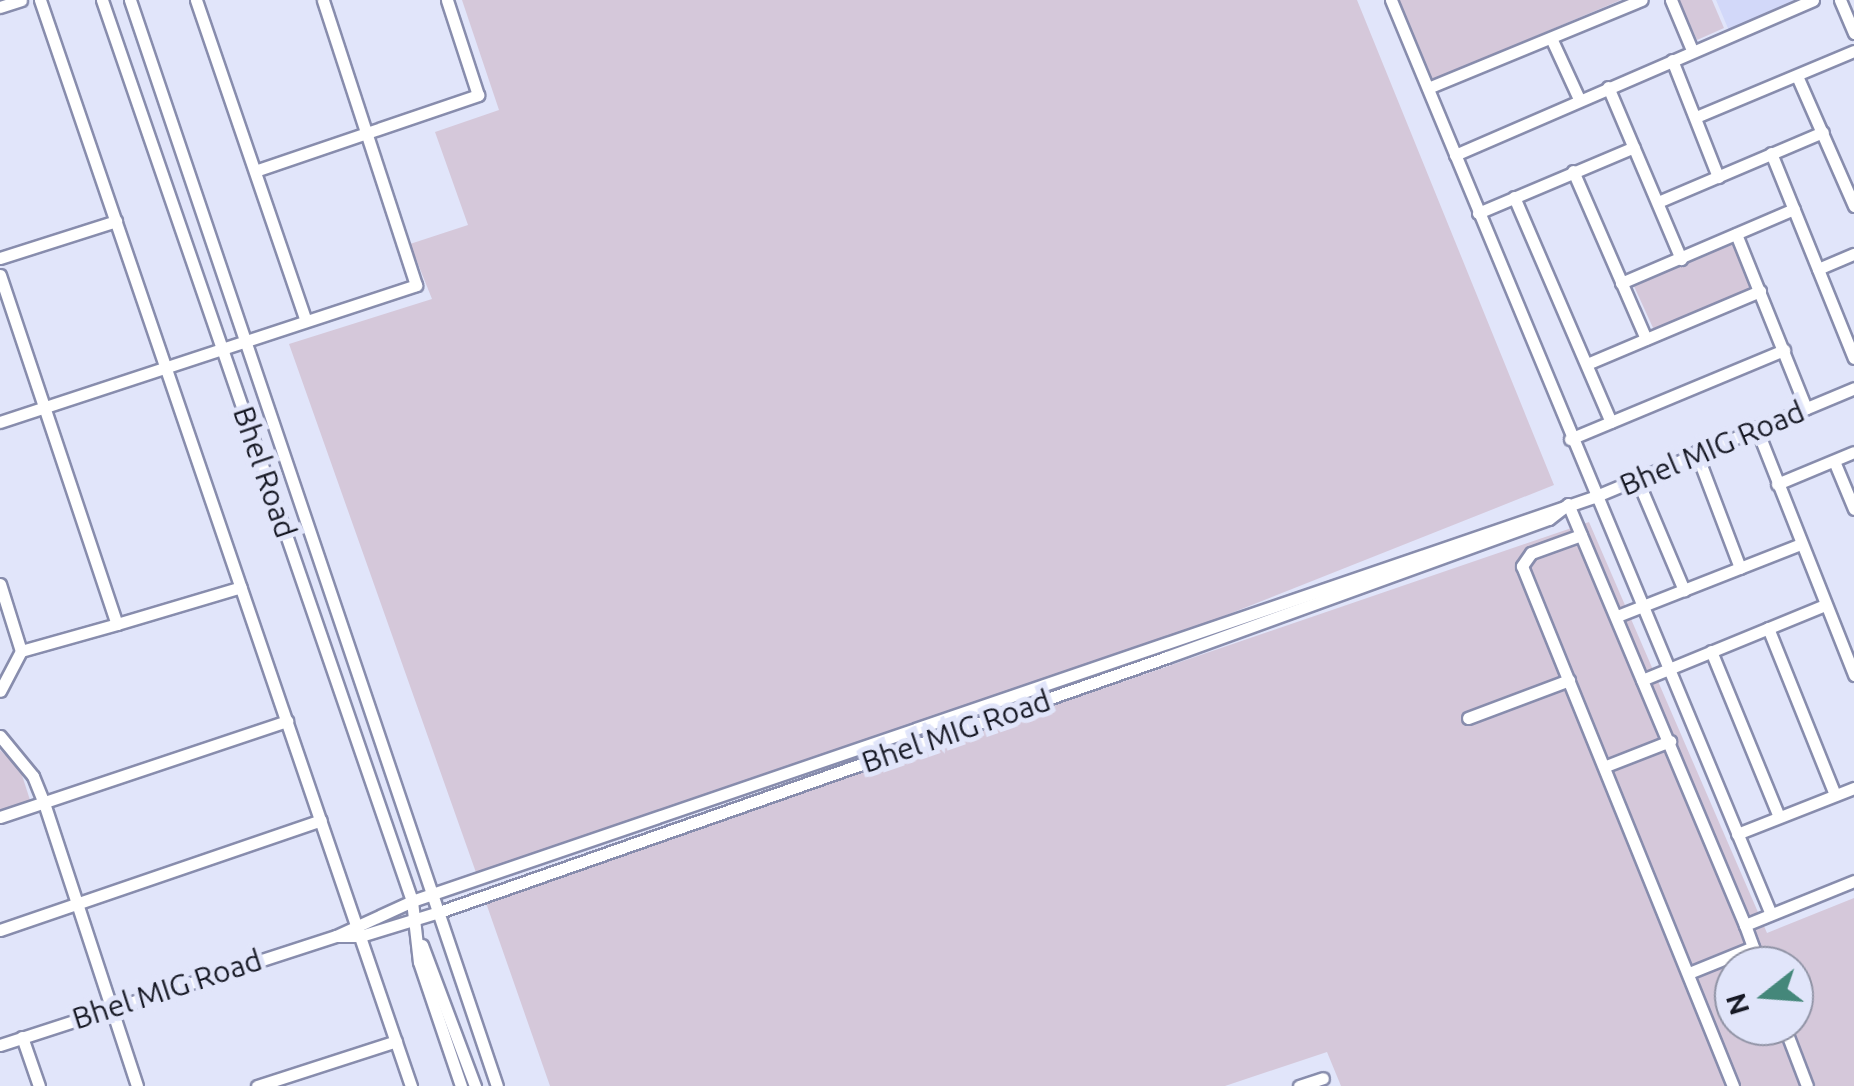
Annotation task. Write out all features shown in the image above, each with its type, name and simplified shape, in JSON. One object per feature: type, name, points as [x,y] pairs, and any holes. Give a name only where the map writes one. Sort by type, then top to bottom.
[{"type":"street","points":[[0,7],[22,0]]},
{"type":"street","points":[[40,0],[411,1086]]},
{"type":"street","name":"Bhel Road","points":[[102,0],[412,902],[422,946],[475,1086]]},
{"type":"street","points":[[130,0],[497,1086]]},
{"type":"street","points":[[196,0],[306,321]]},
{"type":"street","points":[[0,422],[416,284],[323,0]]},
{"type":"street","points":[[255,172],[478,95],[448,0]]},
{"type":"street","points":[[1391,0],[1594,497],[1770,912]]},
{"type":"street","points":[[1428,88],[1642,0]]},
{"type":"street","points":[[1671,0],[1692,50]]},
{"type":"street","points":[[1456,155],[1813,0]]},
{"type":"street","points":[[1840,0],[1854,33]]},
{"type":"street","points":[[1551,38],[1579,99]]},
{"type":"street","points":[[1696,118],[1854,52]]},
{"type":"street","points":[[1672,60],[1718,177]]},
{"type":"street","points":[[1797,76],[1854,206]]},
{"type":"street","points":[[1608,87],[1681,259]]},
{"type":"street","points":[[1658,202],[1823,132]]},
{"type":"street","points":[[1478,214],[1634,147]]},
{"type":"street","points":[[1770,153],[1854,358]]},
{"type":"street","points":[[1573,172],[1646,339]]},
{"type":"street","points":[[1514,197],[1611,422]]},
{"type":"street","points":[[1621,283],[1794,209]]},
{"type":"street","points":[[0,258],[116,221]]},
{"type":"street","points":[[1736,234],[1806,408]]},
{"type":"street","points":[[1818,269],[1854,254]]},
{"type":"street","points":[[0,274],[117,624]]},
{"type":"street","points":[[1587,364],[1760,291]]},
{"type":"street","points":[[1841,324],[1854,319]]},
{"type":"street","points":[[1570,439],[1784,350]]},
{"type":"street","name":"Bhel MIG Road","points":[[336,936],[355,922],[412,902],[1594,497],[1854,388]]},
{"type":"street","points":[[1756,427],[1825,605],[1850,654],[1854,675]]},
{"type":"street","points":[[1696,452],[1740,568]]},
{"type":"street","points":[[1777,484],[1854,452]]},
{"type":"street","points":[[1834,461],[1854,509]]},
{"type":"street","points":[[1637,479],[1684,590]]},
{"type":"street","points":[[1568,504],[1753,946]]},
{"type":"street","name":"Bhel MIG Road","points":[[0,1045],[110,1005],[336,936],[361,936],[439,912],[1549,519],[1568,504]]},
{"type":"street","points":[[1581,535],[1532,553],[1522,566],[1733,1086]]},
{"type":"street","points":[[1617,616],[1801,544]]},
{"type":"street","points":[[0,584],[21,651],[0,691]]},
{"type":"street","points":[[21,651],[241,587]]},
{"type":"street","points":[[1642,680],[1825,605]]},
{"type":"street","points":[[1768,628],[1835,796]]},
{"type":"street","points":[[1711,651],[1779,818]]},
{"type":"street","points":[[1468,718],[1569,680]]},
{"type":"street","points":[[0,816],[287,720]]},
{"type":"street","points":[[0,736],[33,776],[44,803],[74,904],[137,1086]]},
{"type":"street","points":[[1606,766],[1670,741]]},
{"type":"street","points":[[1737,834],[1854,788]]},
{"type":"street","points":[[0,930],[321,820]]},
{"type":"street","points":[[1745,925],[1854,880]]},
{"type":"street","name":"Bhel Road","points":[[422,946],[420,962],[460,1086]]},
{"type":"street","points":[[1689,973],[1714,963]]},
{"type":"street","points":[[22,1037],[39,1086]]},
{"type":"street","points":[[257,1086],[292,1081],[396,1041]]},
{"type":"street","points":[[1792,1046],[1807,1086]]},
{"type":"street","points":[[1299,1086],[1323,1078]]},
{"type":"shaded area","points":[[462,0],[1357,0],[1554,485],[1161,641],[479,881],[289,344],[432,299],[410,244],[468,225],[435,132],[499,110]]},
{"type":"shaded area","points":[[1399,0],[1621,0],[1432,80]]},
{"type":"shaded area","points":[[1679,0],[1712,0],[1724,28],[1697,40]]},
{"type":"shaded area","points":[[1716,0],[1805,0],[1730,33]]},
{"type":"shaded area","points":[[1732,240],[1753,289],[1654,330],[1633,284]]},
{"type":"shaded area","points":[[1589,522],[1767,933],[1854,898],[1854,1086],[1341,1086],[1327,1052],[1225,1086],[550,1086],[485,900]]},
{"type":"shaded area","points":[[0,750],[20,769],[30,800],[0,810]]}]
